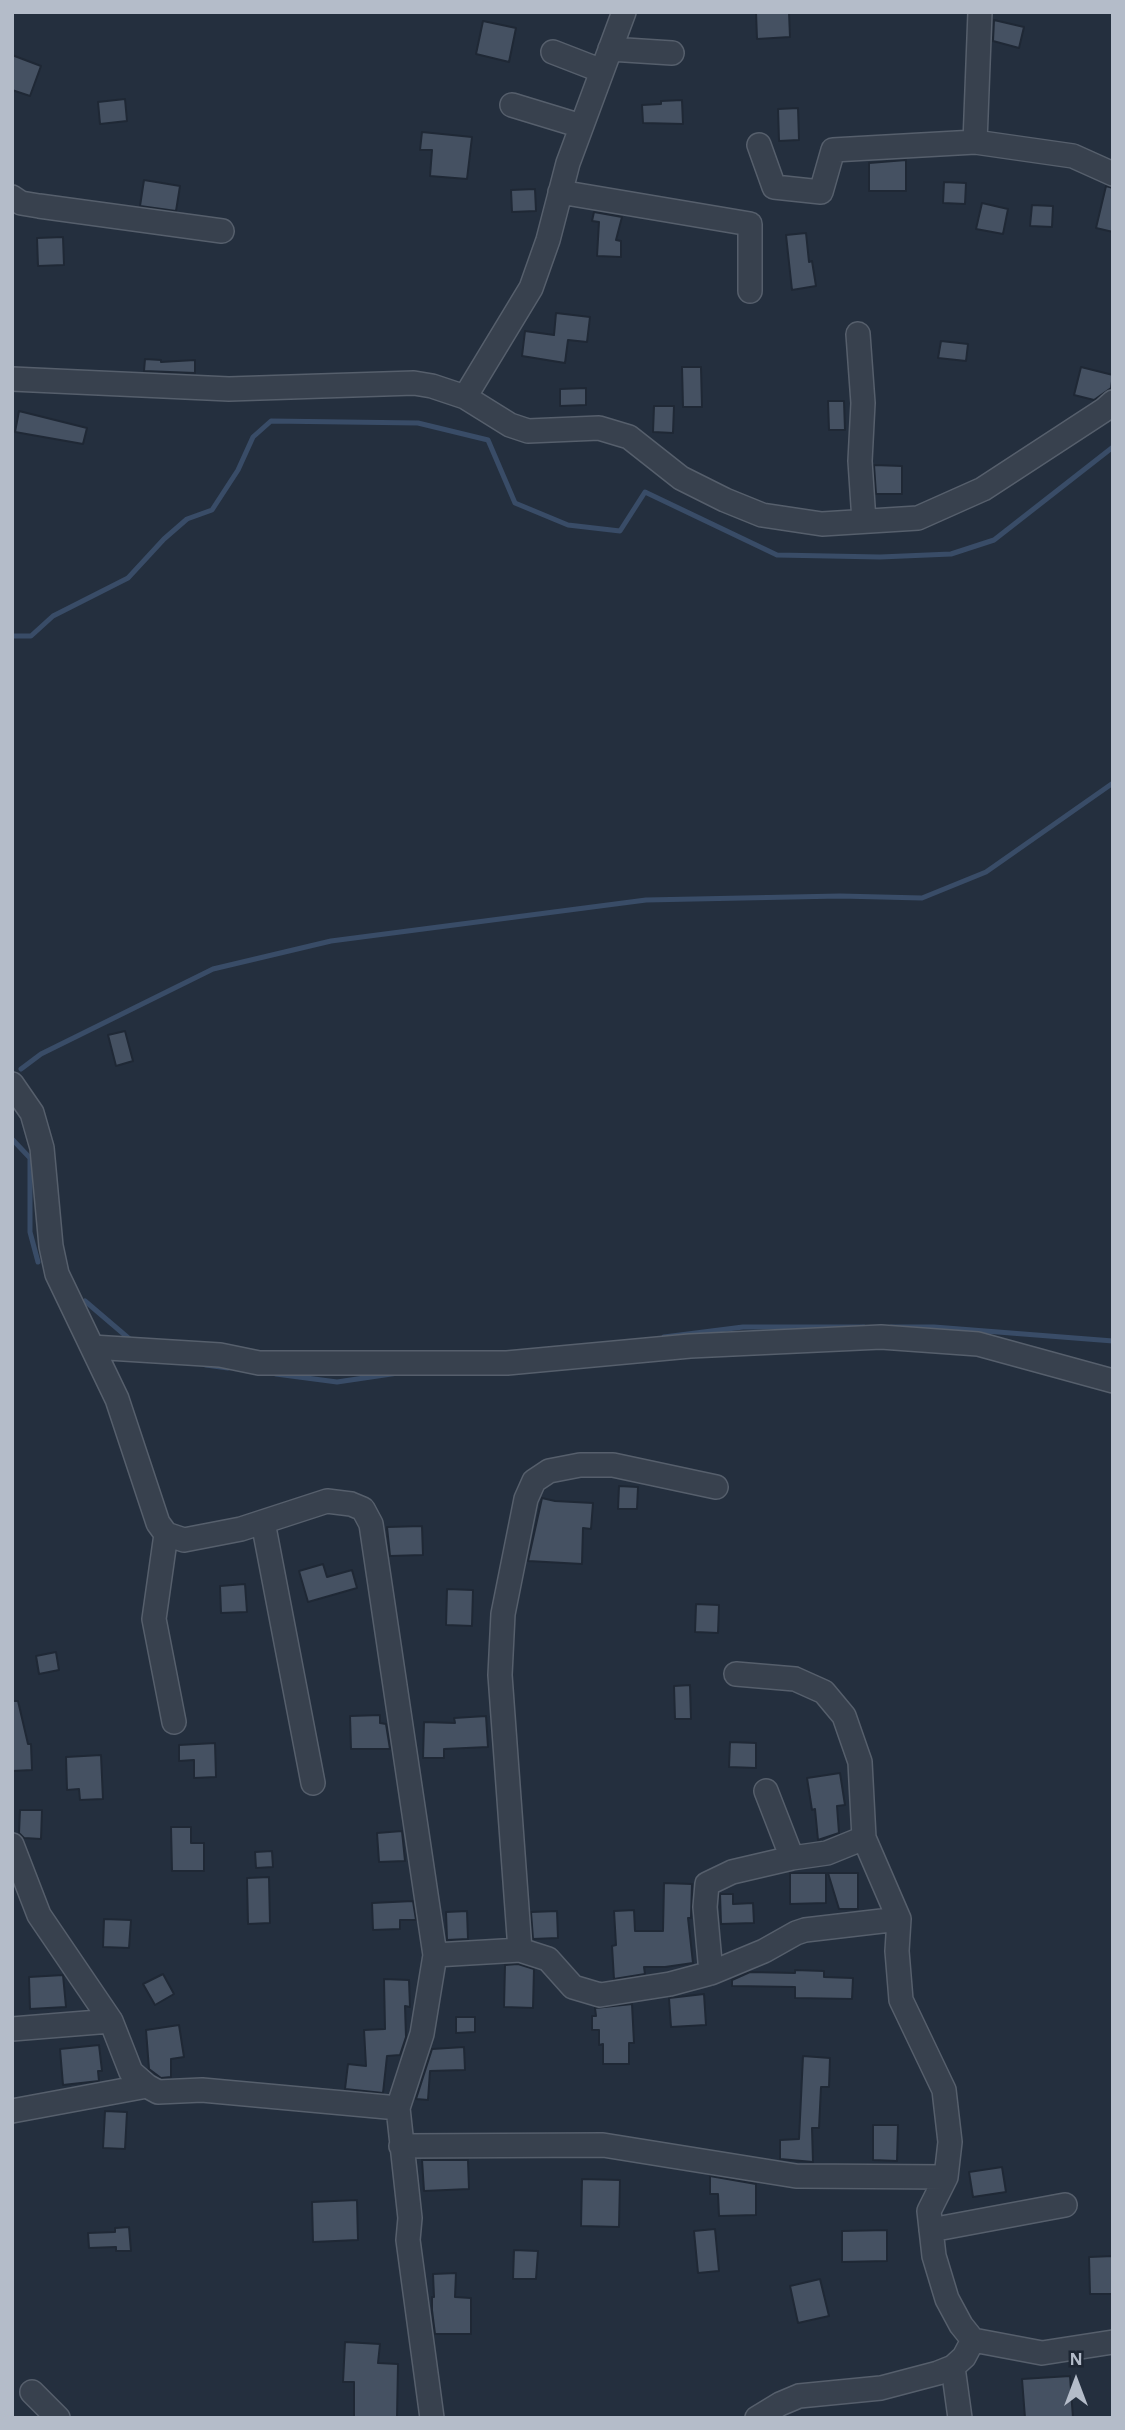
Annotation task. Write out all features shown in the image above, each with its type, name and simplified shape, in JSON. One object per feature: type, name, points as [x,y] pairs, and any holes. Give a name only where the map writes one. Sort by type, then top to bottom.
[{"type":"street","points":[[465,397],[531,288],[548,240],[568,163],[624,12]]},
{"type":"street","points":[[975,142],[981,12]]},
{"type":"street","points":[[610,49],[672,53]]},
{"type":"street","points":[[553,52],[602,71]]},
{"type":"street","points":[[512,105],[581,126]]},
{"type":"street","points":[[759,145],[774,187],[821,192],[833,150],[975,142],[1073,156],[1113,174]]},
{"type":"street","points":[[560,192],[750,224],[750,291]]},
{"type":"street","points":[[12,197],[21,203],[39,206],[222,231]]},
{"type":"street","points":[[858,334],[863,403],[860,461],[864,521]]},
{"type":"street","points":[[12,379],[229,390],[414,383],[432,386],[465,397],[510,425],[528,431],[600,428],[629,437],[681,478],[762,515],[822,524],[918,518],[983,489],[1113,402]]},
{"type":"street","points":[[12,1084],[32,1113],[42,1148],[51,1246],[57,1274],[117,1399],[158,1523],[166,1534],[184,1540],[241,1529],[327,1501],[351,1504],[363,1510],[371,1524],[435,1955],[422,2034],[398,2108],[410,2218],[408,2240],[432,2418]]},
{"type":"street","points":[[92,1347],[220,1355],[259,1363],[508,1363],[690,1346],[881,1337],[978,1343],[1113,1381]]},
{"type":"street","points":[[520,1950],[500,1675],[503,1614],[526,1499],[534,1481],[549,1471],[580,1465],[613,1465],[716,1487]]},
{"type":"street","points":[[264,1522],[313,1783]]},
{"type":"street","points":[[166,1534],[154,1619],[174,1722]]},
{"type":"street","points":[[736,1674],[795,1679],[824,1692],[844,1716],[860,1762],[864,1838],[899,1919],[897,1951],[901,2000],[944,2090],[950,2142],[946,2177],[929,2211],[934,2256],[947,2300],[961,2325],[973,2340],[1042,2353],[1113,2342]]},
{"type":"street","points":[[766,1791],[792,1858]]},
{"type":"street","points":[[711,1973],[705,1908],[707,1884],[732,1871],[827,1853],[864,1838]]},
{"type":"street","points":[[12,1845],[39,1915],[111,2021],[131,2072],[147,2086],[158,2091],[202,2090],[398,2108]]},
{"type":"street","points":[[435,1955],[520,1950],[548,1959],[573,1987],[600,1994],[670,1984],[711,1973],[764,1951],[796,1933],[899,1919]]},
{"type":"street","points":[[12,2029],[111,2021]]},
{"type":"street","points":[[12,2111],[147,2086]]},
{"type":"street","points":[[401,2146],[603,2145],[796,2176],[946,2177]]},
{"type":"street","points":[[931,2230],[1065,2204]]},
{"type":"street","points":[[757,2418],[799,2396],[881,2388],[953,2367],[964,2357],[973,2340]]},
{"type":"street","points":[[953,2367],[960,2418]]},
{"type":"street","points":[[32,2392],[58,2418]]},
{"type":"building","points":[[756,12],[789,12],[790,37],[757,39]]},
{"type":"building","points":[[994,20],[1024,27],[1019,48],[993,41]]},
{"type":"building","points":[[483,21],[516,28],[509,62],[476,54]]},
{"type":"building","points":[[12,55],[41,66],[30,96],[12,90]]},
{"type":"building","points":[[125,99],[127,121],[100,124],[98,102]]},
{"type":"building","points":[[682,100],[683,124],[643,123],[642,105]]},
{"type":"building","points":[[798,108],[799,140],[779,141],[778,109]]},
{"type":"building","points":[[422,132],[472,137],[467,179],[430,176],[432,150],[420,150]]},
{"type":"building","points":[[906,160],[906,191],[869,191],[869,163]]},
{"type":"building","points":[[144,180],[180,186],[176,211],[140,206]]},
{"type":"building","points":[[944,182],[966,183],[965,204],[943,203]]},
{"type":"building","points":[[1106,186],[1113,188],[1113,232],[1096,228]]},
{"type":"building","points":[[535,189],[536,211],[512,212],[511,190]]},
{"type":"building","points":[[982,203],[1008,209],[1003,234],[976,229]]},
{"type":"building","points":[[1032,205],[1053,206],[1052,227],[1030,226]]},
{"type":"building","points":[[594,212],[622,217],[616,240],[621,241],[621,257],[597,256],[599,222],[592,221]]},
{"type":"building","points":[[806,233],[809,262],[812,261],[816,286],[792,290],[786,235]]},
{"type":"building","points":[[63,237],[64,265],[38,266],[37,238]]},
{"type":"building","points":[[556,313],[590,317],[587,342],[568,340],[565,363],[522,356],[525,331],[554,335]]},
{"type":"building","points":[[941,341],[968,344],[966,361],[938,358]]},
{"type":"building","points":[[145,359],[161,362],[195,360],[195,373],[144,371]]},
{"type":"building","points":[[682,367],[701,367],[702,407],[683,407]]},
{"type":"building","points":[[1081,367],[1113,375],[1111,388],[1094,400],[1074,395]]},
{"type":"building","points":[[586,388],[586,405],[560,406],[560,389]]},
{"type":"building","points":[[828,401],[844,401],[845,430],[829,430]]},
{"type":"building","points":[[654,406],[674,406],[673,433],[653,432]]},
{"type":"building","points":[[19,411],[87,428],[83,444],[15,432]]},
{"type":"building","points":[[874,465],[902,466],[902,494],[876,494]]},
{"type":"building","points":[[125,1031],[133,1061],[116,1066],[108,1035]]},
{"type":"building","points":[[619,1486],[638,1487],[637,1509],[618,1509]]},
{"type":"building","points":[[542,1498],[593,1503],[591,1529],[583,1528],[582,1564],[528,1561]]},
{"type":"building","points":[[422,1526],[423,1555],[390,1556],[387,1527]]},
{"type":"building","points":[[323,1564],[327,1577],[352,1570],[357,1588],[308,1602],[299,1571]]},
{"type":"building","points":[[245,1584],[247,1612],[221,1613],[220,1586]]},
{"type":"building","points":[[447,1589],[473,1590],[472,1626],[446,1625]]},
{"type":"building","points":[[696,1604],[719,1605],[718,1633],[695,1632]]},
{"type":"building","points":[[56,1652],[59,1670],[39,1674],[36,1656]]},
{"type":"building","points":[[690,1685],[691,1719],[675,1719],[674,1686]]},
{"type":"building","points":[[12,1701],[18,1701],[28,1744],[31,1744],[32,1770],[12,1771]]},
{"type":"building","points":[[380,1715],[380,1723],[386,1724],[390,1749],[351,1749],[350,1716]]},
{"type":"building","points":[[486,1716],[488,1747],[444,1749],[444,1758],[423,1758],[424,1722],[455,1723],[454,1718]]},
{"type":"building","points":[[730,1742],[756,1743],[756,1768],[729,1767]]},
{"type":"building","points":[[215,1743],[216,1777],[194,1778],[194,1760],[179,1761],[179,1745]]},
{"type":"building","points":[[101,1755],[103,1799],[80,1800],[79,1789],[67,1790],[66,1757]]},
{"type":"building","points":[[840,1773],[845,1805],[837,1806],[839,1833],[818,1840],[815,1809],[812,1810],[807,1778]]},
{"type":"building","points":[[20,1810],[42,1810],[41,1839],[24,1838],[19,1833]]},
{"type":"building","points":[[171,1827],[191,1827],[191,1843],[204,1843],[204,1871],[172,1871]]},
{"type":"building","points":[[402,1831],[405,1861],[379,1862],[377,1833]]},
{"type":"building","points":[[272,1851],[273,1867],[256,1868],[255,1852]]},
{"type":"building","points":[[790,1873],[826,1873],[826,1903],[790,1904]]},
{"type":"building","points":[[828,1873],[858,1873],[858,1909],[839,1909]]},
{"type":"building","points":[[269,1877],[270,1923],[248,1924],[247,1878]]},
{"type":"building","points":[[664,1883],[692,1884],[691,1918],[688,1918],[693,1963],[644,1967],[645,1974],[614,1979],[614,1911],[634,1910],[635,1931],[663,1931]]},
{"type":"building","points":[[720,1894],[733,1894],[733,1904],[753,1903],[754,1923],[721,1924]]},
{"type":"building","points":[[413,1901],[416,1920],[400,1920],[400,1929],[373,1930],[372,1903]]},
{"type":"building","points":[[467,1911],[468,1939],[447,1940],[446,1912]]},
{"type":"building","points":[[557,1911],[558,1938],[533,1939],[531,1912]]},
{"type":"building","points":[[104,1919],[131,1920],[129,1948],[103,1947]]},
{"type":"building","points":[[518,1964],[534,1969],[533,2008],[504,2007],[505,1965]]},
{"type":"building","points":[[795,1970],[824,1971],[824,1977],[853,1978],[852,1999],[795,1998],[795,1987],[732,1986],[732,1980],[750,1972],[795,1973]]},
{"type":"building","points":[[163,1974],[174,1994],[155,2005],[143,1984]]},
{"type":"building","points":[[63,1975],[66,2007],[30,2009],[29,1977]]},
{"type":"building","points":[[384,1979],[409,1980],[410,2007],[405,2006],[406,2037],[400,2055],[387,2056],[383,2093],[345,2089],[348,2064],[366,2066],[364,2030],[385,2029]]},
{"type":"building","points":[[704,1994],[706,2025],[671,2027],[669,1998]]},
{"type":"building","points":[[632,2004],[634,2043],[629,2043],[629,2064],[603,2064],[603,2044],[599,2045],[599,2030],[592,2030],[595,2008]]},
{"type":"building","points":[[456,2017],[475,2017],[475,2032],[456,2033]]},
{"type":"building","points":[[179,2025],[184,2057],[171,2059],[171,2077],[161,2078],[149,2069],[146,2030]]},
{"type":"building","points":[[99,2045],[102,2071],[98,2071],[99,2081],[63,2085],[60,2049]]},
{"type":"building","points":[[464,2047],[465,2070],[430,2071],[428,2100],[416,2099],[432,2049]]},
{"type":"building","points":[[803,2056],[830,2058],[829,2087],[821,2087],[819,2128],[812,2128],[813,2162],[780,2159],[780,2140],[799,2139]]},
{"type":"building","points":[[105,2111],[127,2112],[125,2149],[103,2148]]},
{"type":"building","points":[[873,2125],[898,2125],[897,2161],[873,2160]]},
{"type":"building","points":[[422,2160],[468,2160],[469,2189],[424,2191]]},
{"type":"building","points":[[1002,2167],[1006,2192],[973,2197],[969,2172]]},
{"type":"building","points":[[710,2176],[756,2184],[756,2215],[719,2216],[718,2194],[710,2194]]},
{"type":"building","points":[[582,2179],[620,2180],[619,2227],[581,2226]]},
{"type":"building","points":[[357,2200],[358,2240],[313,2242],[312,2202]]},
{"type":"building","points":[[129,2227],[131,2251],[116,2251],[116,2247],[89,2248],[88,2233],[115,2232],[115,2228]]},
{"type":"building","points":[[715,2229],[719,2271],[698,2273],[694,2231]]},
{"type":"building","points":[[887,2230],[887,2261],[842,2262],[842,2231]]},
{"type":"building","points":[[514,2250],[538,2251],[536,2279],[513,2279]]},
{"type":"building","points":[[1113,2256],[1113,2294],[1090,2294],[1089,2257]]},
{"type":"building","points":[[456,2273],[455,2297],[471,2298],[471,2334],[435,2334],[432,2310],[433,2274]]},
{"type":"building","points":[[820,2279],[829,2316],[798,2323],[790,2286]]},
{"type":"building","points":[[345,2342],[380,2344],[378,2363],[398,2364],[397,2418],[354,2418],[354,2382],[343,2382]]},
{"type":"building","points":[[1070,2376],[1073,2418],[1025,2418],[1022,2379]]},
{"type":"waterway","points":[[12,636],[31,636],[53,616],[128,578],[164,539],[187,519],[212,510],[238,470],[253,437],[271,421],[418,423],[488,440],[515,503],[568,525],[620,531],[645,492],[777,555],[880,557],[951,554],[994,540],[1113,447]]},
{"type":"waterway","points":[[21,1069],[41,1054],[213,969],[331,941],[646,900],[840,896],[922,898],[986,872],[1113,783]]},
{"type":"waterway","points":[[12,1139],[30,1158],[30,1232],[38,1262]]},
{"type":"waterway","points":[[85,1301],[133,1342]]},
{"type":"waterway","points":[[664,1337],[743,1327],[864,1327]]},
{"type":"waterway","points":[[891,1327],[934,1327],[1113,1341]]},
{"type":"waterway","points":[[206,1365],[228,1368]]},
{"type":"waterway","points":[[276,1374],[337,1382],[398,1373]]}]
